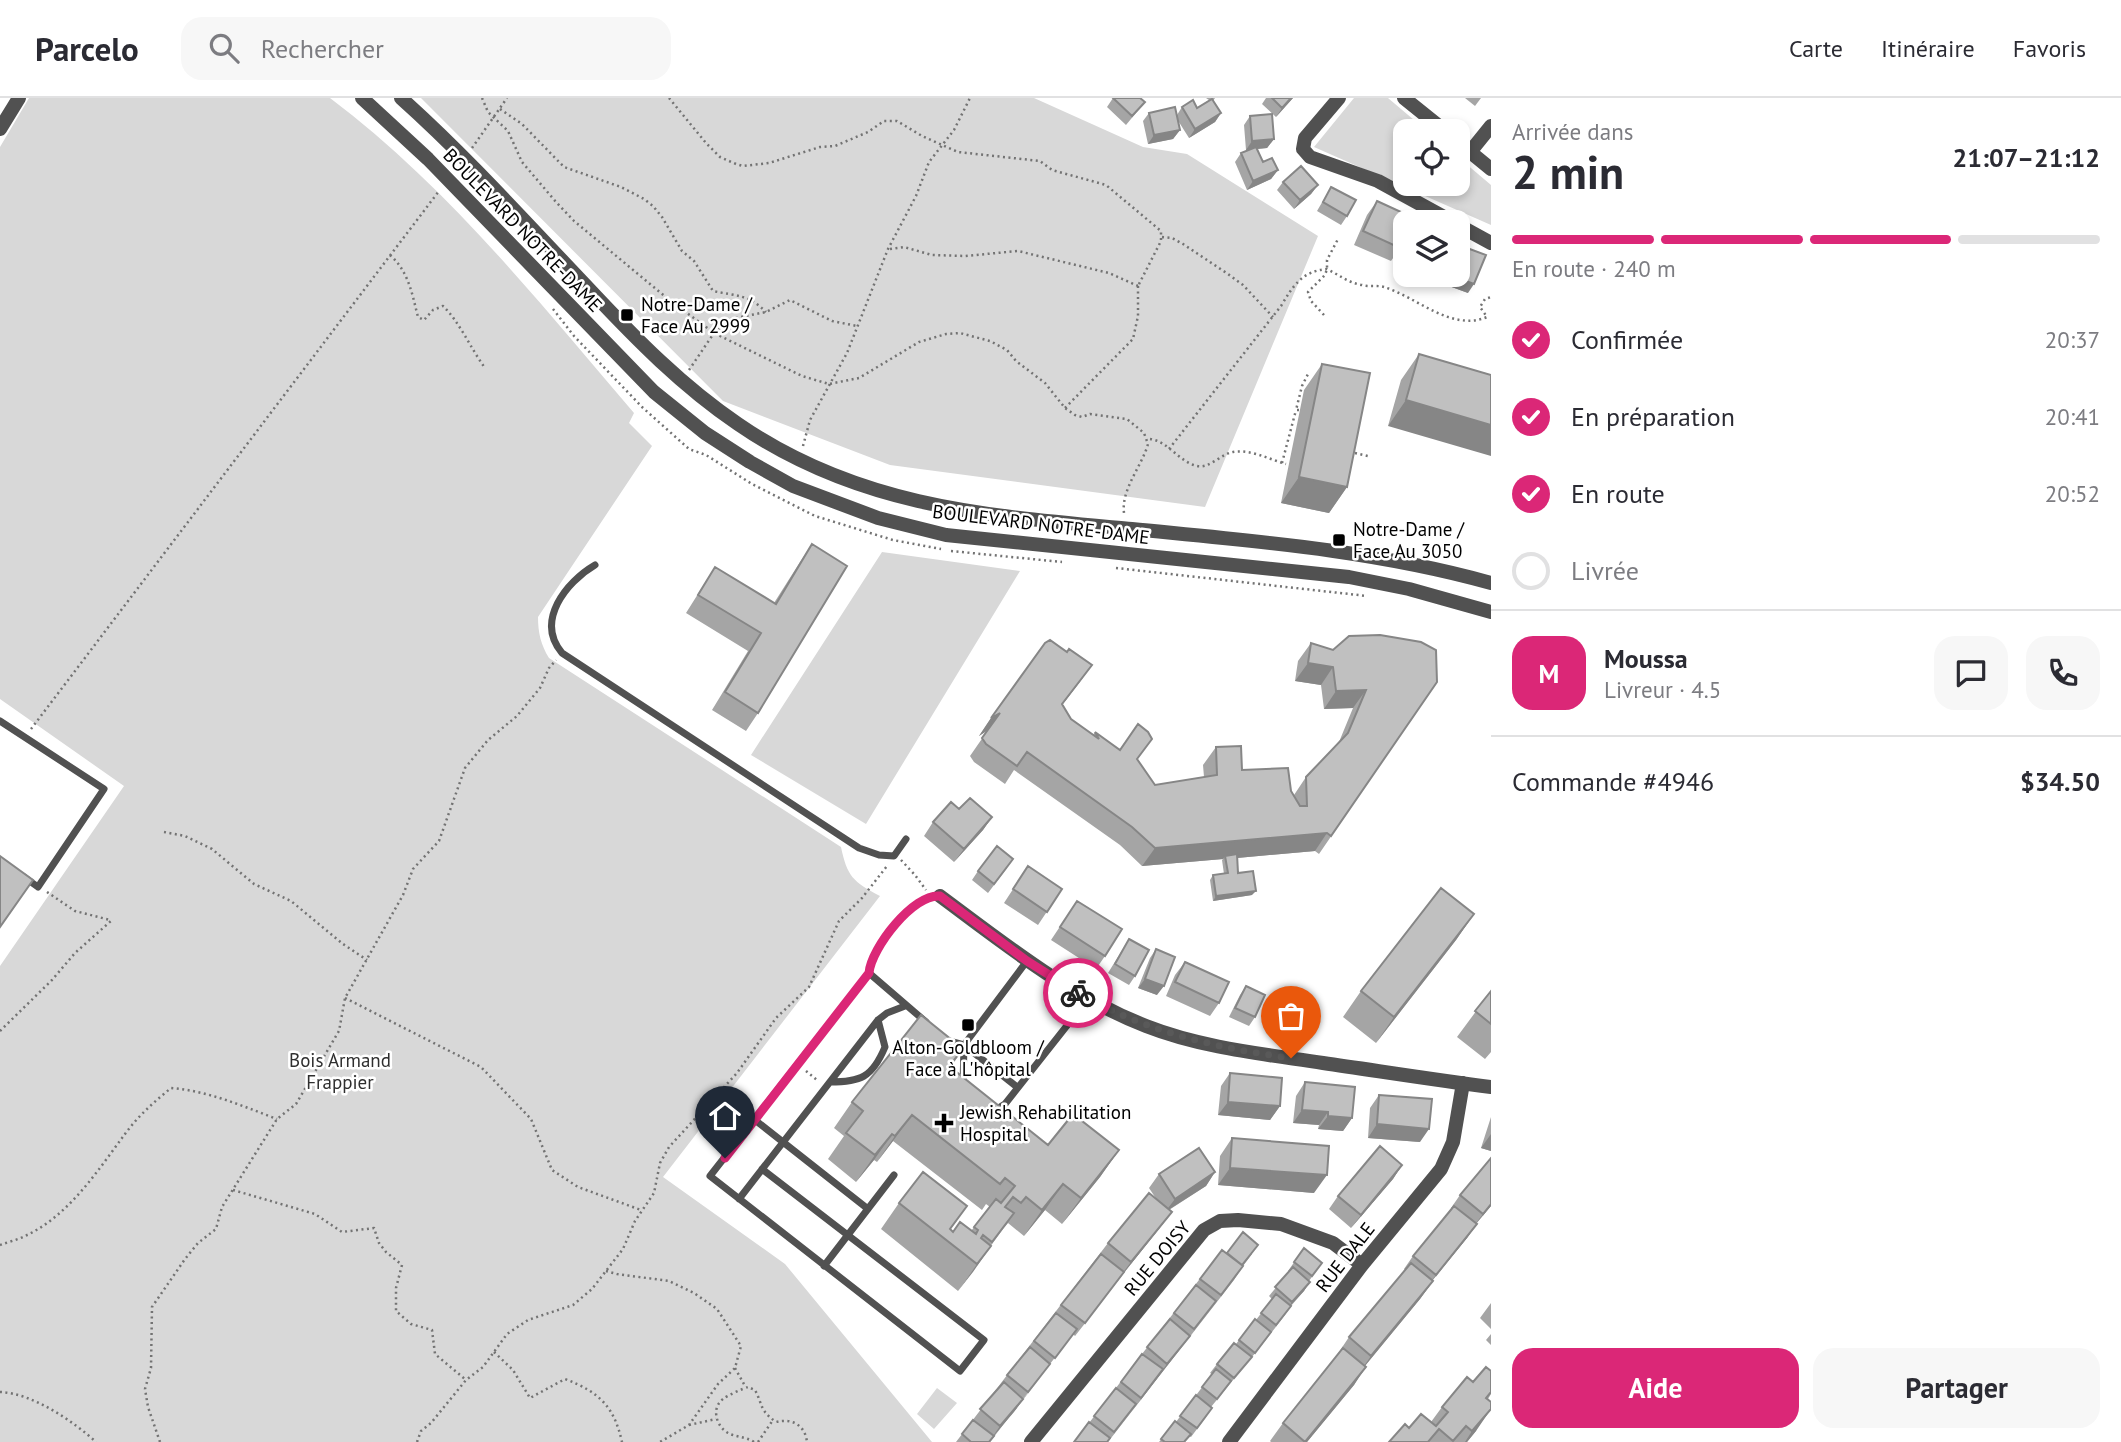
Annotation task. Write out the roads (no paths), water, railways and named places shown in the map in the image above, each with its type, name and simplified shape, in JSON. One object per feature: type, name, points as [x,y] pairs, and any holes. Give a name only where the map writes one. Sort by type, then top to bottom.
[{"type":"street","points":[[0,129],[19,98]]},
{"type":"street","name":"BOULEVARD NOTRE-DAME","points":[[362,98],[428,159],[654,392],[705,433],[793,486],[855,511],[947,535],[1349,578],[1409,589],[1491,612]]},
{"type":"street","name":"BOULEVARD NOTRE-DAME","points":[[401,98],[680,381],[740,426],[789,455],[818,468],[886,494],[965,511],[1328,549],[1439,568],[1491,583]]},
{"type":"street","points":[[1339,98],[1305,138],[1303,149],[1310,157],[1378,181],[1431,210]]},
{"type":"street","points":[[1404,98],[1430,119]]},
{"type":"street","points":[[1491,126],[1470,152],[1491,169]]},
{"type":"street","points":[[1470,232],[1491,243]]},
{"type":"street","points":[[935,896],[1027,961],[1088,999],[1146,1026],[1227,1048],[1491,1087]]},
{"type":"street","name":"RUE DALE","points":[[1229,1442],[1362,1265],[1446,1161],[1456,1130],[1463,1083]]},
{"type":"street","name":"RUE DOISY","points":[[1031,1442],[1204,1230],[1220,1221],[1281,1224],[1333,1243],[1362,1265]]},
{"type":"lane","points":[[595,565],[572,581],[554,611],[551,621],[553,638],[562,653],[859,848],[879,855],[894,856],[906,839]]},
{"type":"lane","points":[[0,721],[104,789],[38,887],[16,872]]},
{"type":"lane","points":[[762,1169],[984,1340],[960,1371],[710,1177],[869,973],[874,957],[904,915],[915,904],[935,896]]},
{"type":"lane","points":[[968,1097],[962,1083],[964,1045],[1027,961]]},
{"type":"lane","points":[[869,973],[901,999],[905,1006],[954,1043],[964,1045],[1017,1087]]},
{"type":"lane","points":[[985,1111],[994,1111],[1001,1107],[1088,999]]},
{"type":"lane","points":[[739,1199],[878,1020],[905,1006]]},
{"type":"lane","points":[[828,1085],[851,1082],[866,1075],[885,1047],[878,1020]]},
{"type":"lane","points":[[755,1120],[868,1209]]},
{"type":"lane","points":[[824,1266],[894,1175]]},
{"type":"place","name":"Notre-Dame / Face Au 2999","points":[[627,315]]},
{"type":"place","name":"Notre-Dame / Face Au 3050","points":[[1339,540]]},
{"type":"place","name":"Alton-Goldbloom / Face à L'hôpital","points":[[968,1025]]},
{"type":"place","name":"Jewish Rehabilitation Hospital","points":[[944,1123]]},
{"type":"park label","name":"Bois Armand Frappier","points":[[340,1071]]}]
